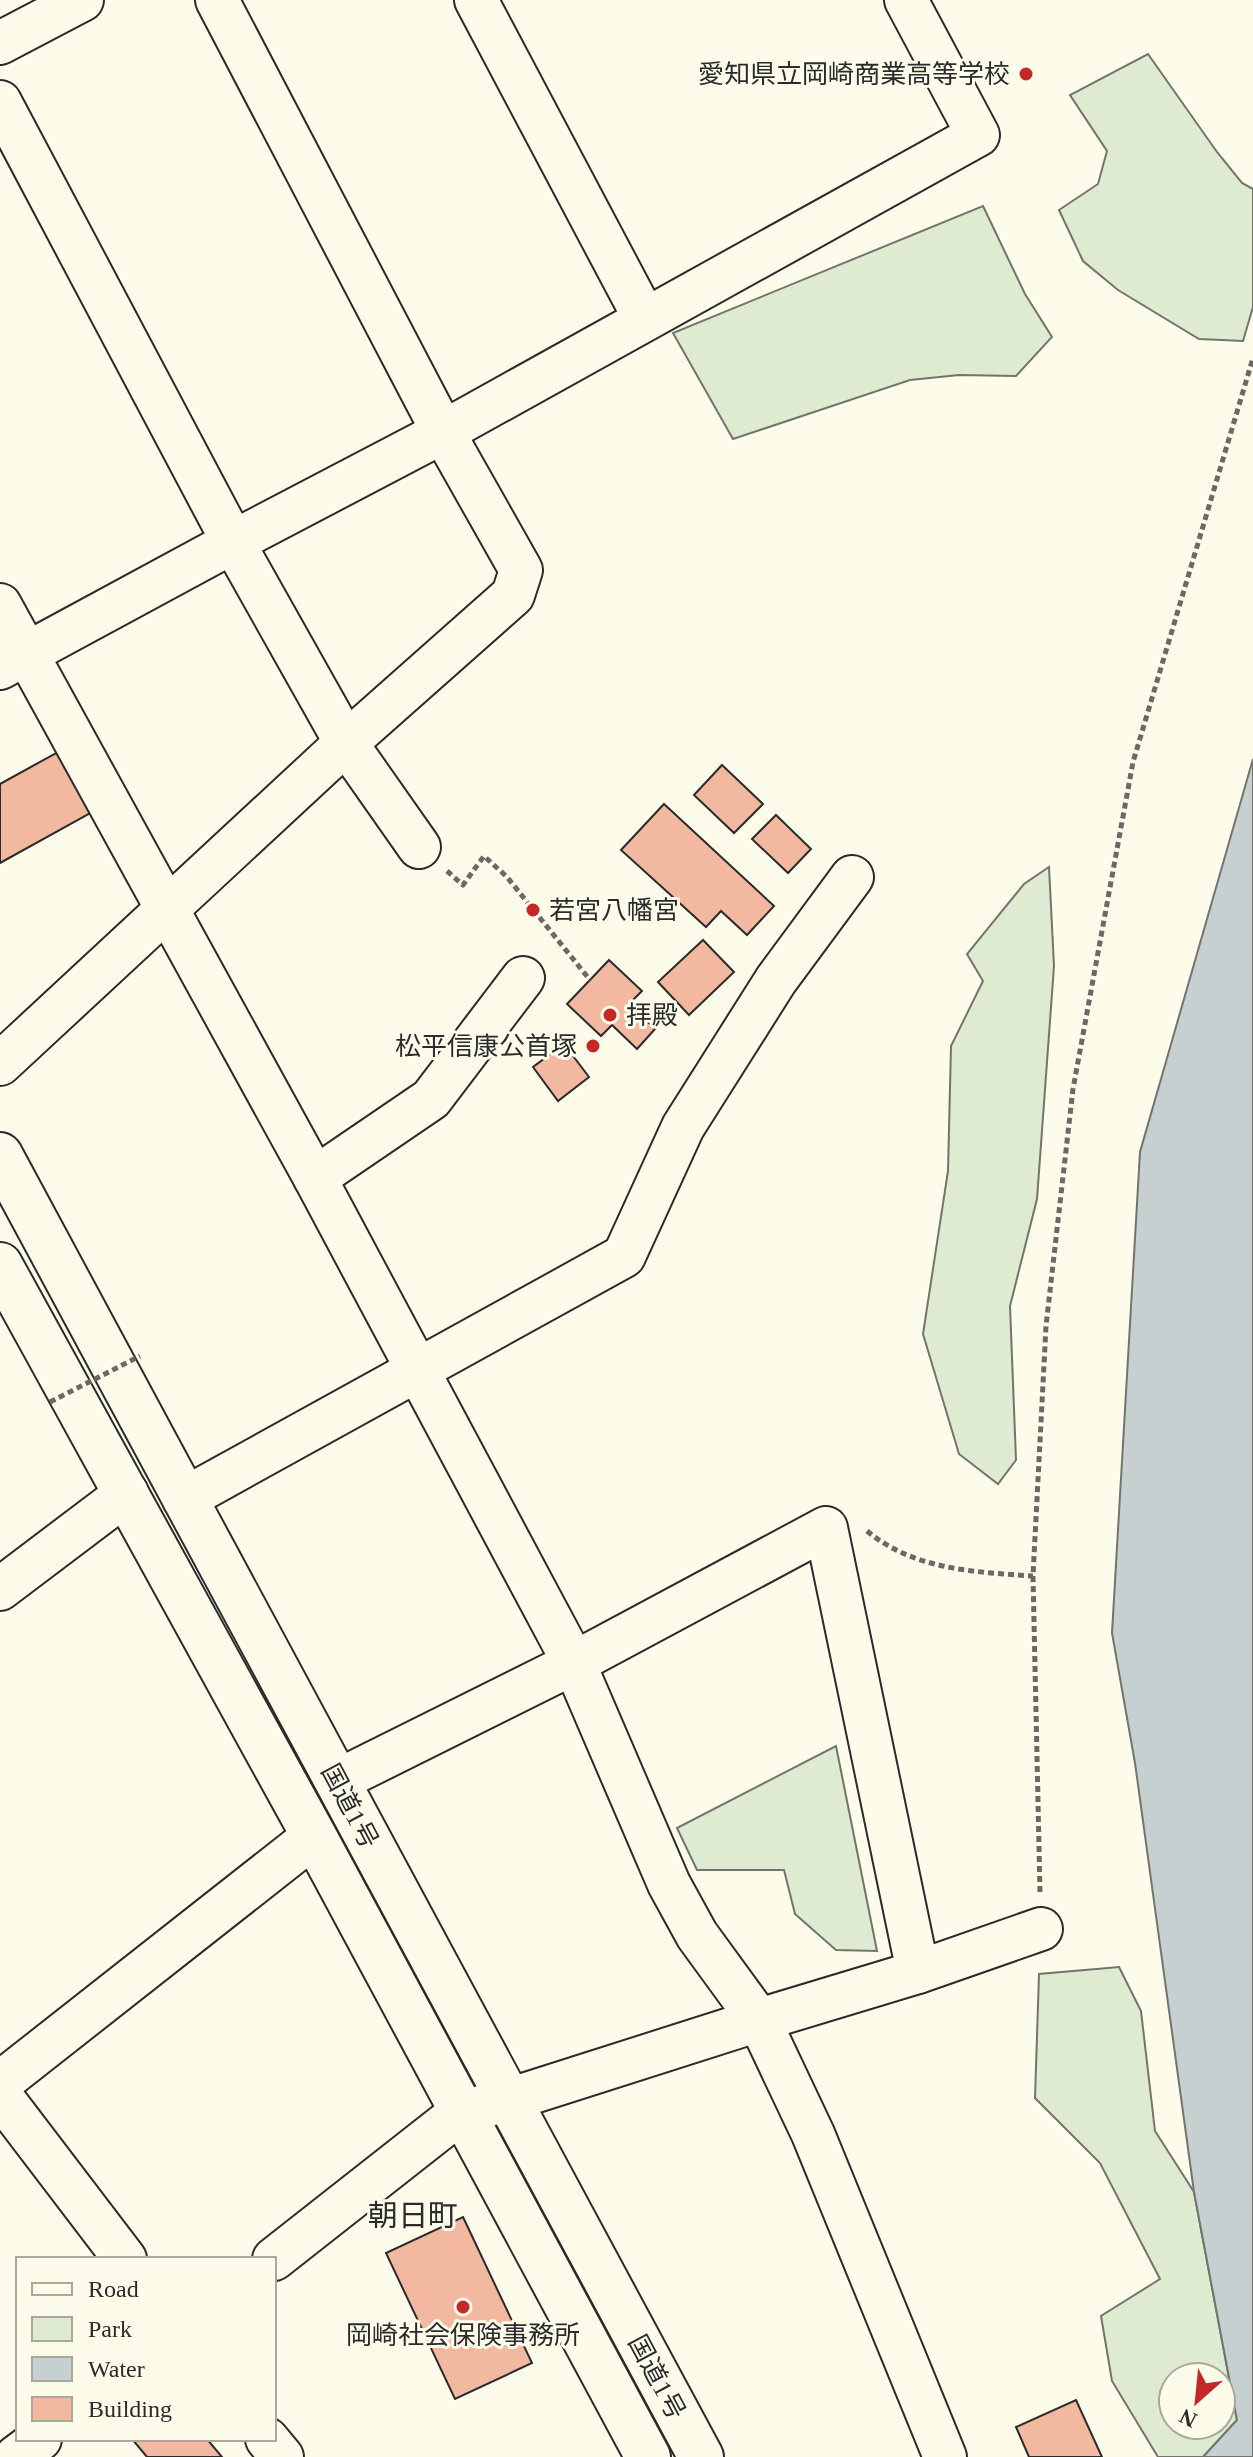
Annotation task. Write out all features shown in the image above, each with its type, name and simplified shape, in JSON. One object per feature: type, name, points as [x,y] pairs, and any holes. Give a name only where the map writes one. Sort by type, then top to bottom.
[{"type":"highway","name":"国道1号","points":[[0,1155],[701,2457]]},
{"type":"highway","name":"国道1号","points":[[0,1265],[314,1836],[648,2457]]},
{"type":"street","points":[[0,43],[82,0]]},
{"type":"street","points":[[0,1064],[346,743],[513,595],[521,570],[443,432],[217,0]]},
{"type":"street","points":[[476,0],[645,319]]},
{"type":"street","points":[[13,661],[443,432],[978,135],[906,0]]},
{"type":"street","points":[[0,102],[233,542],[346,743],[419,847]]},
{"type":"street","points":[[0,605],[13,661],[167,909],[315,1178],[574,1663],[669,1884],[697,1935],[759,2020],[813,2134],[945,2457]]},
{"type":"street","points":[[184,1499],[624,1256],[683,1127],[776,980],[852,877]]},
{"type":"street","points":[[315,1178],[431,1099],[523,978]]},
{"type":"street","points":[[4,1579],[127,1493]]},
{"type":"street","points":[[337,1781],[574,1663],[826,1528],[918,1972]]},
{"type":"street","points":[[0,2083],[314,1836]]},
{"type":"street","points":[[276,2257],[461,2112],[918,1972],[1041,1929]]},
{"type":"street","points":[[0,2095],[123,2257]]},
{"type":"street","points":[[16,2457],[37,2441]]},
{"type":"street","points":[[269,2441],[282,2457]]},
{"type":"path","points":[[1041,1929],[1033,1576],[1046,1326],[1073,1089],[1133,762],[1253,358]]},
{"type":"path","points":[[463,885],[484,856],[507,877],[590,980]]},
{"type":"path","points":[[50,1402],[140,1356]]},
{"type":"path","points":[[861,1527],[894,1549],[939,1566],[969,1572],[1033,1576]]},
{"type":"green space","points":[[1148,54],[1217,152],[1242,183],[1253,189],[1253,307],[1243,341],[1199,339],[1118,290],[1083,261],[1059,210],[1098,184],[1107,151],[1070,95]]},
{"type":"green space","points":[[983,206],[1025,294],[1052,337],[1016,376],[959,375],[910,380],[733,439],[673,333]]},
{"type":"green space","points":[[1049,867],[1054,966],[1037,1199],[1010,1306],[1016,1460],[998,1484],[959,1454],[923,1334],[948,1171],[951,1046],[983,981],[967,954],[1024,884]]},
{"type":"green space","points":[[836,1746],[877,1951],[836,1950],[795,1914],[784,1870],[697,1870],[677,1828]]},
{"type":"green space","points":[[1119,1967],[1141,2011],[1155,2131],[1194,2192],[1226,2361],[1157,2361],[1157,2441],[1218,2441],[1203,2457],[1158,2457],[1112,2381],[1101,2316],[1160,2279],[1100,2163],[1035,2098],[1039,1974]]},
{"type":"water","points":[[1253,759],[1253,2457],[1203,2457],[1218,2441],[1237,2441],[1237,2361],[1226,2361],[1194,2192],[1135,1763],[1112,1633],[1140,1152]]},
{"type":"building","points":[[58,752],[92,812],[0,863],[0,784]]},
{"type":"building","points":[[722,765],[763,804],[734,833],[694,795]]},
{"type":"building","points":[[664,804],[774,906],[747,935],[721,911],[706,927],[621,850]]},
{"type":"building","points":[[776,815],[811,849],[788,873],[752,839]]},
{"type":"building","points":[[703,940],[734,972],[689,1015],[658,982]]},
{"type":"building","name":"拝殿","points":[[609,960],[642,991],[629,1004],[655,1029],[637,1049],[612,1025],[601,1036],[567,1004]]},
{"type":"building","points":[[564,1044],[589,1077],[558,1101],[533,1067]]},
{"type":"building","points":[[463,2217],[532,2363],[455,2399],[386,2253]]},
{"type":"building","points":[[1076,2400],[1102,2457],[1029,2457],[1016,2427]]},
{"type":"building","points":[[134,2441],[209,2441],[222,2457],[147,2457]]},
{"type":"place","name":"愛知県立岡崎商業高等学校","points":[[1026,74]]},
{"type":"place","name":"若宮八幡宮","points":[[533,910]]},
{"type":"place","name":"拝殿","points":[[610,1015]]},
{"type":"place","name":"松平信康公首塚","points":[[593,1046]]},
{"type":"place","name":"岡崎社会保険事務所","points":[[463,2307]]},
{"type":"district","name":"朝日町","points":[[413,2216]]}]
